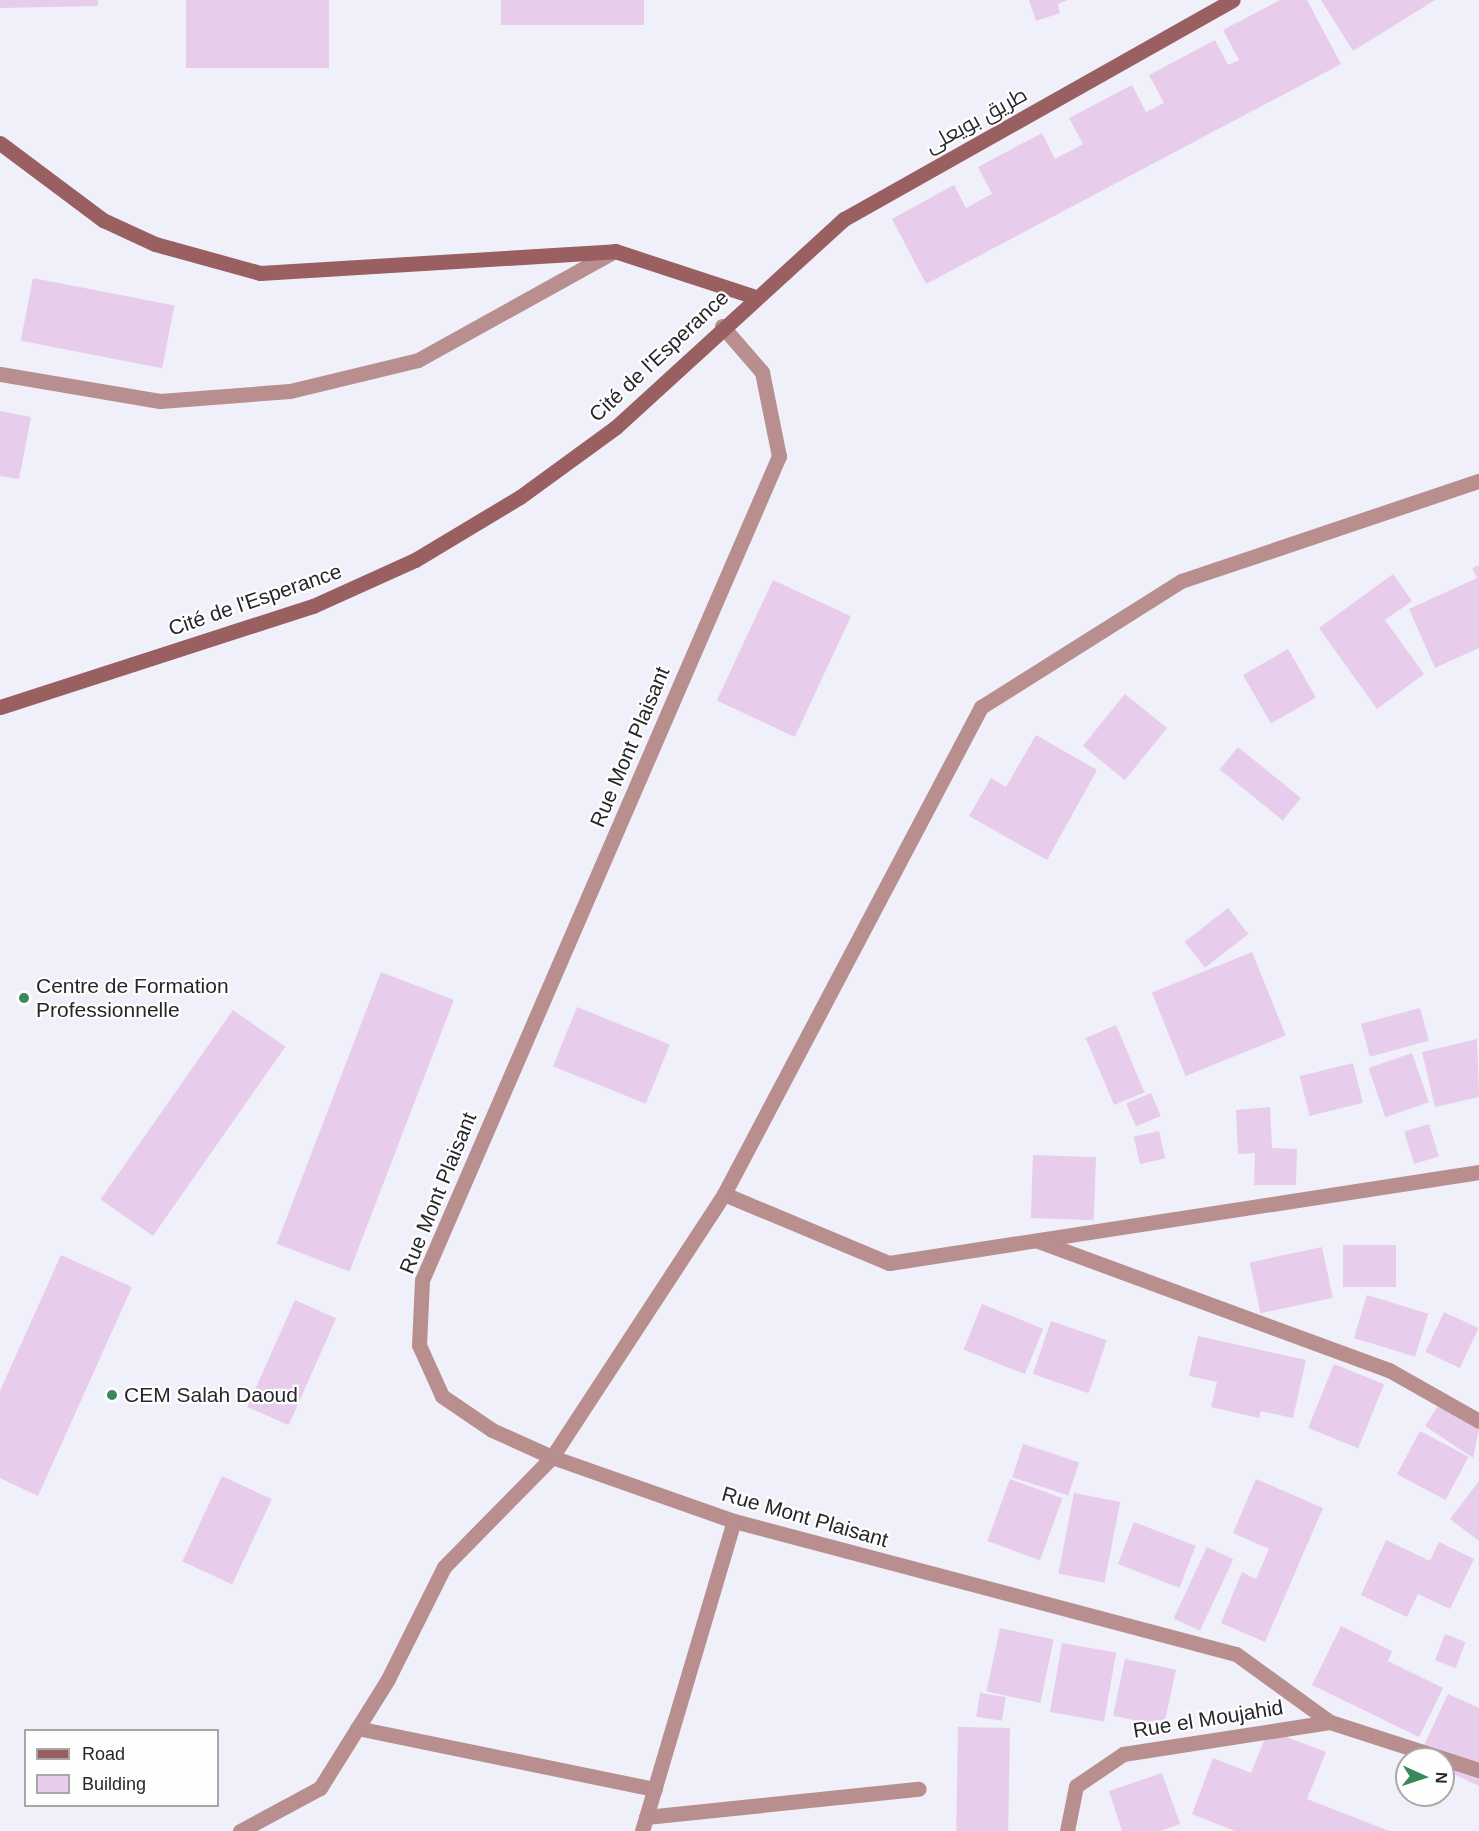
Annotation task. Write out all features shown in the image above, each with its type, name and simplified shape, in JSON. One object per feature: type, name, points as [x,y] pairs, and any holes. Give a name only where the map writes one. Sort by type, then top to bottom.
[{"type":"main road","name":"طريق بويعلى","points":[[753,296],[844,219],[1233,0]]},
{"type":"main road","name":"Cité de l'Esperance","points":[[0,143],[103,220],[155,244],[260,273],[615,251],[753,296],[616,427],[520,497],[415,560],[313,606],[0,707]]},
{"type":"street","points":[[0,374],[160,401],[290,391],[418,360],[615,251]]},
{"type":"street","name":"Rue Mont Plaisant","points":[[722,326],[762,372],[779,456],[422,1280],[419,1345],[442,1396],[492,1430],[552,1457],[734,1521],[1236,1654],[1330,1722],[1479,1770]]},
{"type":"street","points":[[240,1831],[320,1788],[357,1728],[444,1567],[552,1457],[724,1194],[981,707],[1181,581],[1479,481]]},
{"type":"street","points":[[724,1194],[889,1263],[1479,1172]]},
{"type":"street","points":[[1035,1240],[1389,1370],[1479,1421]]},
{"type":"street","points":[[734,1521],[644,1824],[919,1789]]},
{"type":"street","name":"Rue el Moujahid","points":[[1067,1831],[1076,1786],[1123,1754],[1330,1722]]},
{"type":"street","points":[[357,1728],[655,1789]]},
{"type":"building","points":[[0,0],[98,0],[98,6],[0,8]]},
{"type":"building","points":[[186,0],[329,0],[329,68],[186,68]]},
{"type":"building","points":[[501,0],[644,0],[644,25],[501,25]]},
{"type":"building","points":[[1029,0],[1068,0],[1058,4],[1060,13],[1036,21]]},
{"type":"building","points":[[1280,0],[1307,0],[1341,64],[926,284],[892,219],[954,185],[966,208],[992,194],[978,167],[1042,133],[1055,159],[1083,144],[1069,118],[1132,85],[1146,112],[1164,103],[1149,75],[1215,40],[1228,65],[1239,60],[1223,30]]},
{"type":"building","points":[[1321,0],[1435,0],[1353,51]]},
{"type":"building","points":[[33,278],[174,305],[162,368],[21,341]]},
{"type":"building","points":[[0,411],[31,417],[19,479],[0,476]]},
{"type":"building","points":[[1479,565],[1479,648],[1435,668],[1409,609],[1477,578],[1472,568]]},
{"type":"building","points":[[1393,574],[1412,601],[1385,620],[1424,674],[1377,709],[1319,628]]},
{"type":"building","points":[[773,580],[851,616],[795,737],[717,701]]},
{"type":"building","points":[[1288,649],[1316,697],[1271,723],[1243,675]]},
{"type":"building","points":[[1125,694],[1167,728],[1125,780],[1083,746]]},
{"type":"building","points":[[1036,735],[1097,770],[1047,860],[969,816],[991,778],[1006,787]]},
{"type":"building","points":[[1238,747],[1301,798],[1283,821],[1220,770]]},
{"type":"building","points":[[1228,908],[1248,934],[1205,968],[1185,942]]},
{"type":"building","points":[[1252,952],[1286,1035],[1186,1076],[1152,992]]},
{"type":"building","points":[[381,972],[454,1000],[350,1272],[277,1244]]},
{"type":"building","points":[[577,1007],[670,1044],[646,1104],[553,1066]]},
{"type":"building","points":[[1420,1008],[1429,1041],[1370,1057],[1361,1024]]},
{"type":"building","points":[[233,1010],[285,1047],[153,1236],[101,1199]]},
{"type":"building","points":[[1116,1025],[1145,1092],[1114,1105],[1086,1038]]},
{"type":"building","points":[[1477,1039],[1479,1097],[1435,1107],[1422,1052]]},
{"type":"building","points":[[1412,1053],[1429,1102],[1385,1117],[1369,1068]]},
{"type":"building","points":[[1353,1063],[1363,1103],[1310,1116],[1300,1076]]},
{"type":"building","points":[[1151,1093],[1161,1116],[1136,1127],[1126,1104]]},
{"type":"building","points":[[1270,1107],[1272,1148],[1297,1149],[1296,1185],[1254,1185],[1255,1153],[1238,1154],[1236,1110]]},
{"type":"building","points":[[1429,1124],[1439,1157],[1414,1164],[1404,1132]]},
{"type":"building","points":[[1159,1131],[1165,1158],[1140,1164],[1134,1137]]},
{"type":"building","points":[[1033,1155],[1096,1157],[1094,1220],[1031,1218]]},
{"type":"building","points":[[1343,1245],[1396,1245],[1396,1287],[1343,1287]]},
{"type":"building","points":[[1322,1247],[1333,1298],[1260,1313],[1250,1262]]},
{"type":"building","points":[[61,1255],[132,1287],[38,1496],[0,1478],[0,1391]]},
{"type":"building","points":[[1367,1295],[1428,1314],[1415,1357],[1354,1338]]},
{"type":"building","points":[[295,1300],[336,1318],[289,1425],[247,1407]]},
{"type":"building","points":[[982,1304],[1043,1329],[1025,1374],[964,1349]]},
{"type":"building","points":[[1444,1312],[1478,1328],[1460,1368],[1425,1352]]},
{"type":"building","points":[[1051,1321],[1107,1340],[1089,1393],[1033,1374]]},
{"type":"building","points":[[1198,1336],[1306,1360],[1293,1418],[1261,1411],[1259,1418],[1211,1407],[1217,1382],[1189,1376]]},
{"type":"building","points":[[1334,1364],[1384,1384],[1358,1448],[1308,1428]]},
{"type":"building","points":[[1440,1403],[1479,1429],[1473,1458],[1425,1426]]},
{"type":"building","points":[[1420,1431],[1469,1457],[1446,1500],[1397,1474]]},
{"type":"building","points":[[1023,1444],[1079,1462],[1068,1496],[1012,1477]]},
{"type":"building","points":[[222,1476],[272,1499],[232,1584],[182,1561]]},
{"type":"building","points":[[1010,1479],[1063,1498],[1040,1560],[987,1541]]},
{"type":"building","points":[[1256,1479],[1323,1508],[1265,1642],[1221,1623],[1242,1572],[1256,1579],[1269,1549],[1233,1533]]},
{"type":"building","points":[[1479,1481],[1479,1541],[1450,1519]]},
{"type":"building","points":[[1074,1493],[1120,1502],[1104,1582],[1058,1573]]},
{"type":"building","points":[[1134,1522],[1196,1546],[1179,1588],[1118,1564]]},
{"type":"building","points":[[1386,1540],[1430,1561],[1439,1542],[1474,1559],[1450,1609],[1418,1594],[1407,1617],[1361,1595]]},
{"type":"building","points":[[1207,1547],[1233,1559],[1200,1631],[1174,1619]]},
{"type":"building","points":[[1341,1626],[1392,1651],[1388,1661],[1443,1688],[1419,1737],[1312,1685]]},
{"type":"building","points":[[1000,1628],[1054,1639],[1040,1703],[986,1692]]},
{"type":"building","points":[[1445,1634],[1466,1642],[1456,1668],[1435,1660]]},
{"type":"building","points":[[1062,1643],[1116,1653],[1104,1721],[1050,1712]]},
{"type":"building","points":[[1125,1659],[1176,1670],[1164,1727],[1113,1716]]},
{"type":"building","points":[[980,1693],[1006,1697],[1002,1721],[976,1717]]},
{"type":"building","points":[[1448,1694],[1479,1708],[1479,1786],[1455,1775],[1455,1747],[1423,1747]]},
{"type":"building","points":[[958,1727],[1010,1728],[1008,1831],[956,1831]]},
{"type":"building","points":[[1268,1730],[1326,1752],[1307,1799],[1389,1831],[1235,1831],[1192,1814],[1213,1758],[1251,1773]]},
{"type":"building","points":[[1162,1773],[1180,1824],[1160,1831],[1122,1831],[1109,1791]]},
{"type":"place","name":"Centre de Formation Professionnelle","points":[[24,998]]},
{"type":"place","name":"CEM Salah Daoud","points":[[112,1395]]}]
